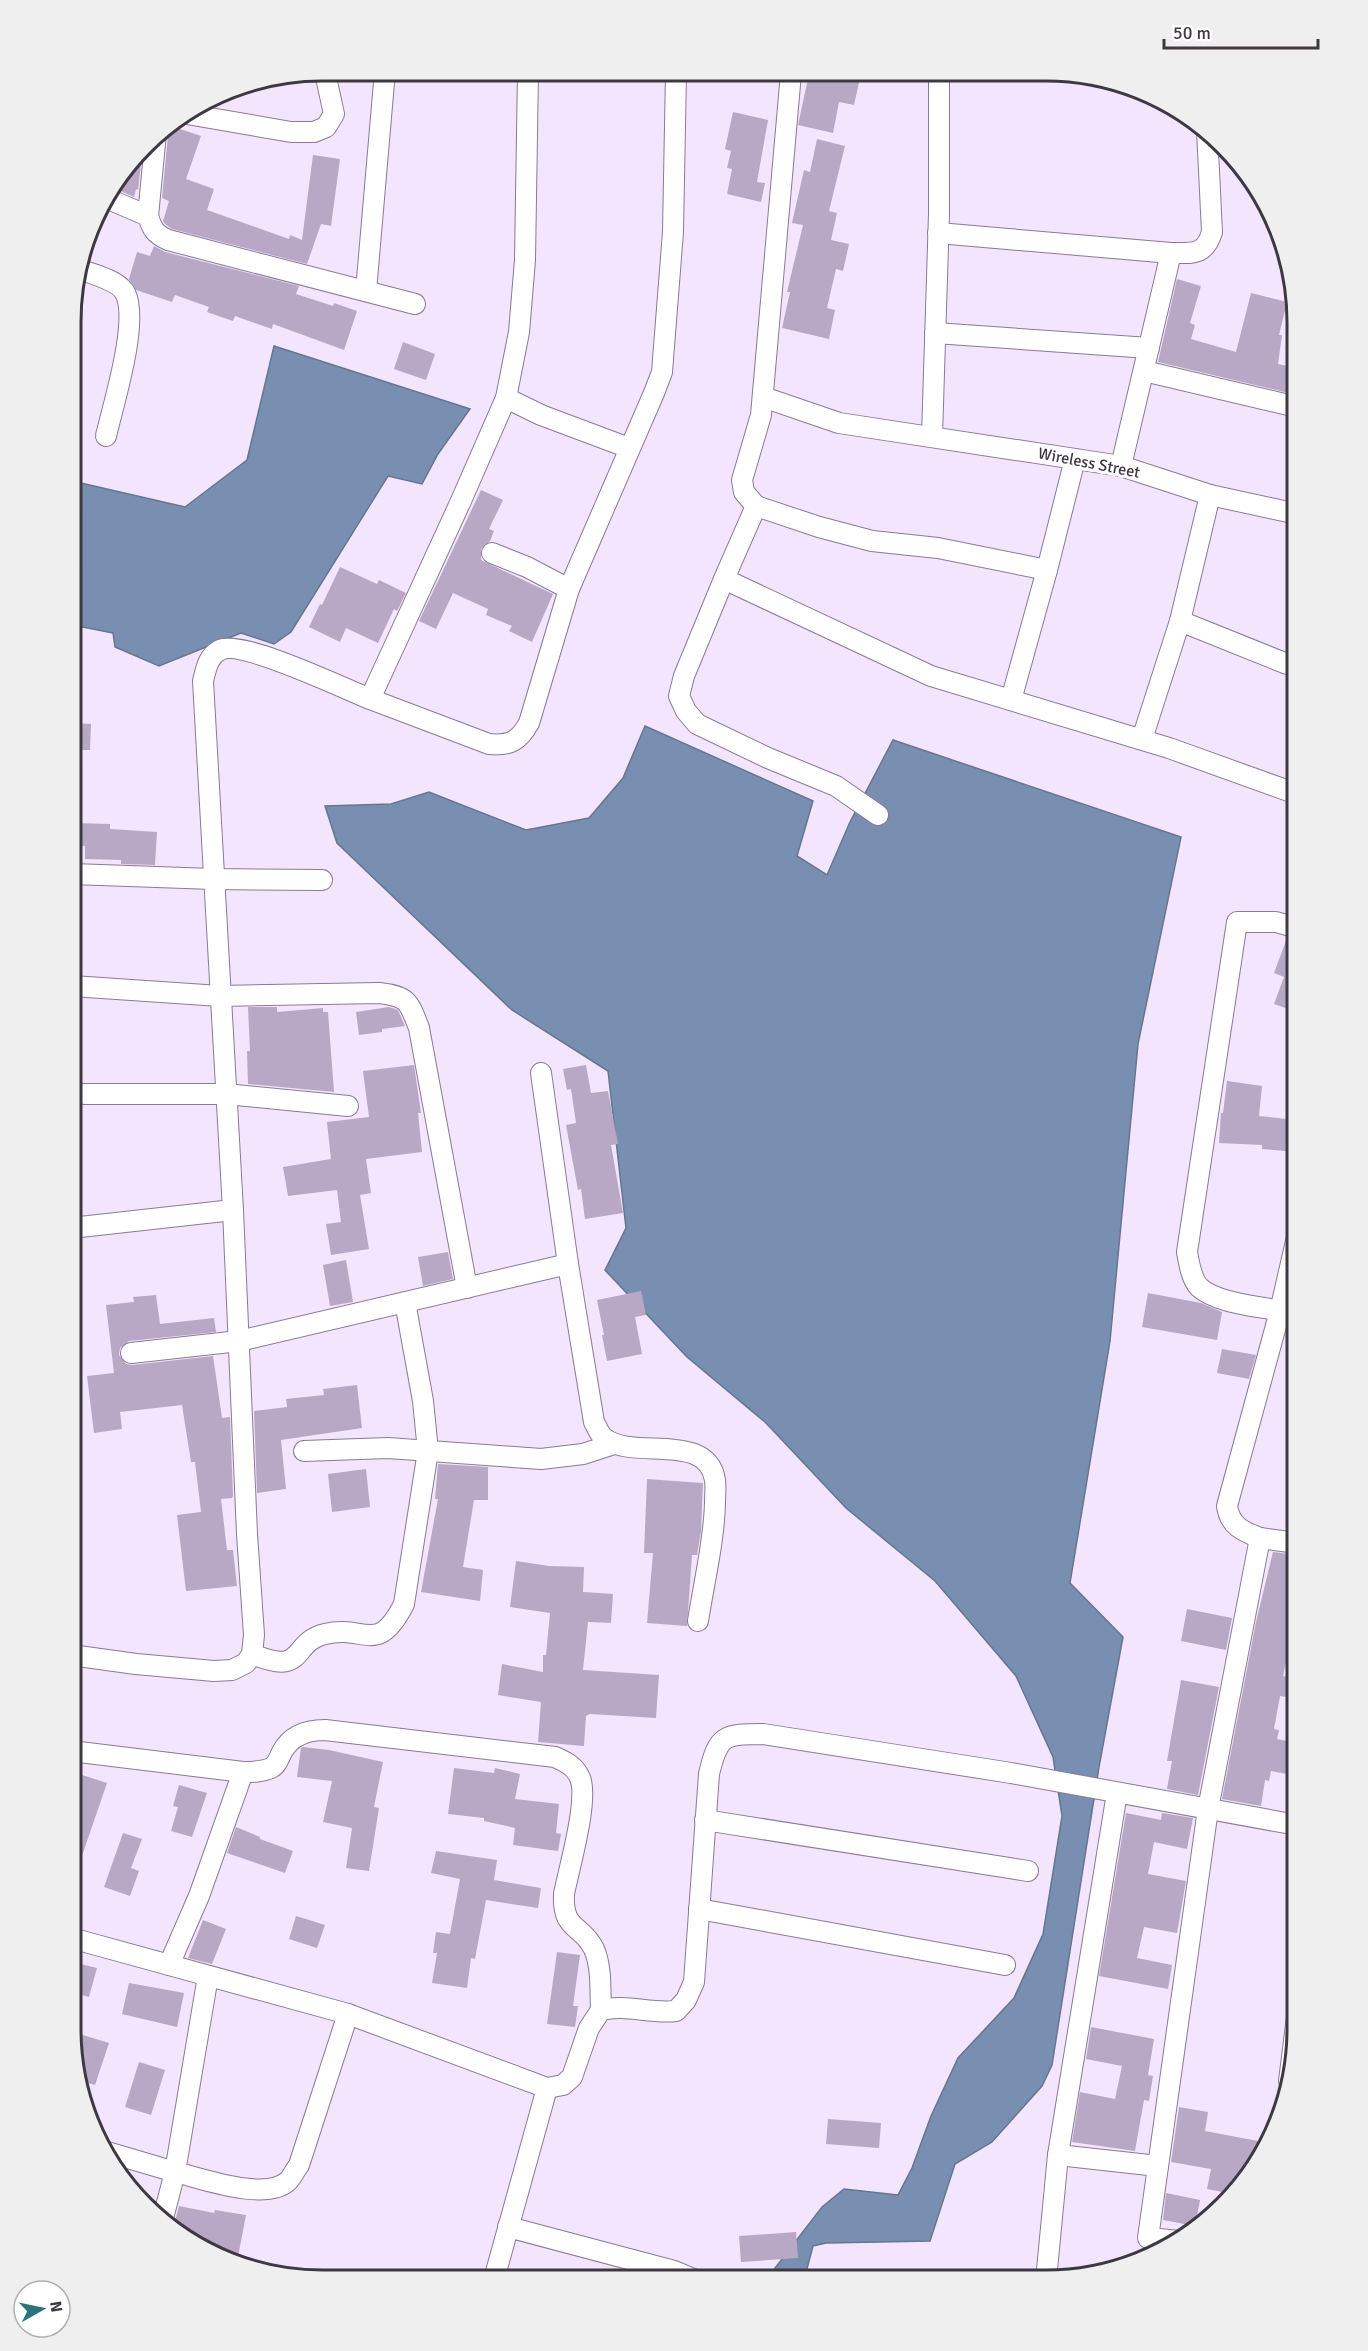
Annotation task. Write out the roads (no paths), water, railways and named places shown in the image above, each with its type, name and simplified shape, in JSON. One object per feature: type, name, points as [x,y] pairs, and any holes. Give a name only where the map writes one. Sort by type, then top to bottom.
[{"type":"street","points":[[198,116],[291,132],[314,132],[326,127],[334,114],[327,81]]},
{"type":"street","points":[[366,291],[384,81]]},
{"type":"street","points":[[370,699],[506,398],[519,332],[525,260],[528,81]]},
{"type":"street","points":[[81,1656],[136,1664],[214,1671],[232,1670],[246,1663],[252,1654],[255,1635],[247,1534],[233,1210],[203,681],[207,664],[222,648],[233,647],[259,653],[370,699],[489,744],[509,744],[520,738],[529,723],[569,589],[662,372],[673,232],[676,81]]},
{"type":"street","points":[[790,81],[761,415],[742,480],[744,492],[756,506],[819,527],[872,541],[938,548],[1047,570]]},
{"type":"street","points":[[932,436],[938,233],[939,81]]},
{"type":"street","points":[[938,233],[1172,253],[1192,253],[1202,250],[1209,243],[1212,232],[1208,144]]},
{"type":"street","points":[[154,150],[148,216],[152,230],[158,236],[415,304]]},
{"type":"street","points":[[114,201],[148,216]]},
{"type":"street","points":[[1121,466],[1172,253]]},
{"type":"street","points":[[87,272],[105,279],[123,290],[129,303],[129,333],[106,435]]},
{"type":"street","points":[[935,333],[1149,348]]},
{"type":"street","points":[[1144,371],[1287,404]]},
{"type":"street","name":"Wireless Street","points":[[763,397],[839,423],[1121,466],[1210,495],[1287,512]]},
{"type":"street","points":[[506,398],[541,416],[629,448]]},
{"type":"street","points":[[1011,700],[1075,459]]},
{"type":"street","points":[[1142,739],[1180,621],[1210,495]]},
{"type":"street","points":[[756,506],[684,676],[680,696],[686,711],[697,724],[768,758],[836,786],[879,815]]},
{"type":"street","points":[[492,553],[527,567],[569,589]]},
{"type":"street","points":[[724,579],[931,676],[1142,739],[1287,790]]},
{"type":"street","points":[[1180,621],[1287,664]]},
{"type":"street","points":[[81,874],[322,880]]},
{"type":"street","points":[[1280,1311],[1216,1297],[1199,1286],[1191,1273],[1187,1252],[1237,922],[1276,922],[1287,925]]},
{"type":"street","points":[[81,987],[220,996],[379,993],[397,995],[405,999],[419,1028],[466,1288]]},
{"type":"street","points":[[541,1073],[568,1264],[594,1422],[602,1437],[615,1444],[632,1448],[694,1453],[709,1463],[715,1480],[714,1520],[698,1621]]},
{"type":"street","points":[[84,1094],[226,1094],[348,1106]]},
{"type":"street","points":[[81,1227],[233,1210]]},
{"type":"street","points":[[131,1353],[238,1341],[568,1264]]},
{"type":"street","points":[[1287,1281],[1227,1506],[1228,1516],[1238,1529],[1260,1538],[1287,1542]]},
{"type":"street","points":[[252,1654],[269,1661],[287,1662],[298,1656],[314,1638],[324,1634],[336,1632],[378,1635],[392,1625],[404,1604],[428,1451],[423,1401],[405,1302]]},
{"type":"street","points":[[304,1451],[388,1448],[542,1459],[583,1454],[615,1444]]},
{"type":"street","points":[[1163,2239],[1148,2238],[1208,1809],[1260,1538]]},
{"type":"street","points":[[81,1752],[243,1772],[261,1772],[274,1766],[285,1746],[295,1737],[309,1730],[325,1730],[555,1757],[571,1765],[579,1777],[582,1806],[563,1906],[566,1918],[588,1939],[594,1950],[598,1963],[601,2010],[589,2028],[572,2077],[562,2085],[547,2088],[348,2014],[81,1941]]},
{"type":"street","points":[[601,2010],[614,2007],[659,2013],[676,2011],[686,2000],[694,1982],[709,1774],[714,1751],[724,1738],[739,1734],[775,1736],[1011,1773],[1287,1823]]},
{"type":"street","points":[[169,1965],[199,1896],[243,1772]]},
{"type":"street","points":[[1047,2270],[1058,2155],[1117,1793]]},
{"type":"street","points":[[705,1820],[1028,1871]]},
{"type":"street","points":[[699,1909],[1005,1965]]},
{"type":"street","points":[[165,2211],[175,2172],[208,1976]]},
{"type":"street","points":[[117,2155],[175,2172],[252,2190],[270,2189],[287,2182],[299,2165],[348,2014]]},
{"type":"street","points":[[496,2270],[547,2088]]},
{"type":"street","points":[[1058,2155],[1158,2166]]},
{"type":"street","points":[[508,2227],[670,2270]]},
{"type":"water","points":[[274,346],[470,409],[438,454],[422,484],[388,476],[291,632],[274,644],[241,633],[159,666],[115,647],[113,633],[81,627],[81,483],[185,507],[247,460]]},
{"type":"water","points":[[645,726],[813,801],[797,856],[827,875],[850,822],[893,740],[1181,837],[1138,1044],[1110,1341],[1070,1583],[1123,1637],[1099,1767],[1052,2065],[1042,2086],[992,2142],[955,2164],[930,2241],[826,2243],[813,2246],[807,2270],[774,2270],[822,2207],[844,2189],[898,2195],[912,2168],[931,2116],[958,2058],[1014,1998],[1043,1934],[1062,1816],[1053,1757],[1016,1676],[935,1581],[846,1508],[765,1422],[687,1357],[605,1270],[626,1228],[608,1071],[512,1010],[337,843],[325,806],[391,804],[429,792],[526,830],[589,818],[623,778]]}]
